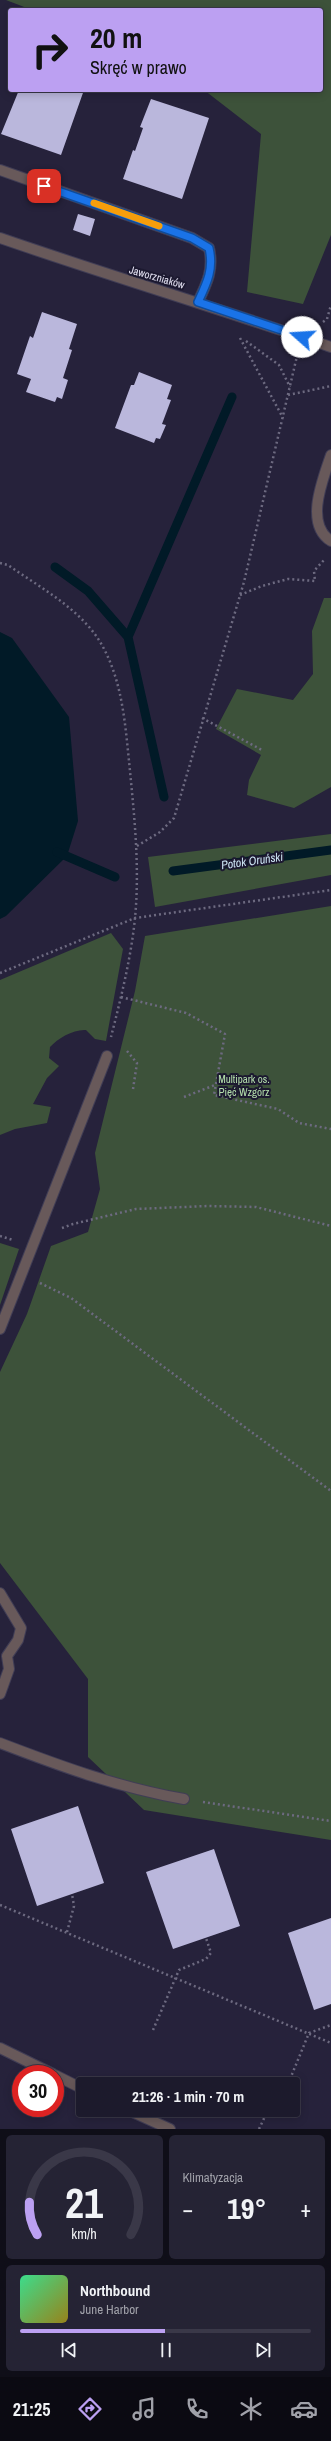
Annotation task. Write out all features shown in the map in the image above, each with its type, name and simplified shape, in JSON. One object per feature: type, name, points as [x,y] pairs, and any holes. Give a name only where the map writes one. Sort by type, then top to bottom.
[{"type":"street","points":[[0,170],[192,238],[209,248],[212,258],[211,275],[198,302]]},
{"type":"street","name":"Jaworzniaków","points":[[0,238],[99,272],[198,302],[331,346]]},
{"type":"street","points":[[331,455],[317,506],[316,518],[326,538],[331,541]]},
{"type":"street","points":[[0,1329],[107,1056]]},
{"type":"street","points":[[0,1593],[20,1628],[18,1640],[7,1656],[9,1669],[0,1694]]},
{"type":"street","points":[[0,1743],[85,1775],[159,1795],[184,1799]]},
{"type":"street","points":[[0,2048],[35,2065]]},
{"type":"street","points":[[64,2079],[76,2085]]},
{"type":"street","points":[[143,2117],[170,2129]]},
{"type":"path","points":[[283,418],[237,332],[252,348],[279,365],[290,387]]},
{"type":"path","points":[[137,846],[160,832],[174,818],[202,718],[240,595],[302,337]]},
{"type":"path","points":[[288,395],[331,386]]},
{"type":"path","points":[[240,595],[262,586],[288,579],[315,581],[314,572],[327,557]]},
{"type":"path","points":[[0,563],[8,566],[78,614],[103,646],[116,678],[122,705],[137,846],[135,918],[121,997],[107,1056]]},
{"type":"path","points":[[202,718],[262,750]]},
{"type":"path","points":[[0,973],[135,918],[331,890]]},
{"type":"path","points":[[121,997],[186,1013],[225,1034],[214,1095],[278,1109],[298,1123],[331,1129]]},
{"type":"path","points":[[184,1097],[216,1085]]},
{"type":"path","points":[[36,1240],[73,1224],[136,1210],[208,1206],[256,1207],[331,1226]]},
{"type":"path","points":[[21,1274],[71,1298],[331,1491]]},
{"type":"path","points":[[184,1799],[331,1821]]},
{"type":"path","points":[[67,1932],[74,1906],[72,1894]]},
{"type":"path","points":[[0,1904],[331,2043]]},
{"type":"path","points":[[152,2030],[180,1970],[206,1959],[211,1953],[206,1938]]},
{"type":"path","points":[[291,2077],[309,2033],[331,2025]]},
{"type":"path","points":[[259,2129],[265,2117]]},
{"type":"green space","points":[[6,0],[331,0],[331,235],[303,304],[247,292],[261,134],[207,92],[323,92],[323,8],[27,8]]},
{"type":"green space","points":[[324,598],[331,598],[331,787],[294,808],[247,795],[249,780],[261,755],[216,729],[237,689],[293,700],[313,674],[312,631]]},
{"type":"green space","points":[[331,834],[331,875],[155,907],[148,857]]},
{"type":"green space","name":"Multipark os. Pięć Wzgórz","points":[[331,906],[331,1840],[144,1810],[88,1757],[88,1679],[0,1563],[0,1372],[27,1314],[51,1246],[88,1232],[100,1189],[95,1153],[135,991],[145,936]]},
{"type":"green space","points":[[111,933],[123,949],[106,1041],[95,1039],[86,1030],[81,1030],[62,1037],[53,1044],[50,1047],[49,1058],[59,1066],[47,1078],[33,1104],[51,1107],[47,1123],[15,1129],[0,1135],[0,980]]},
{"type":"green space","points":[[0,1243],[19,1249],[0,1305]]},
{"type":"water","points":[[0,632],[12,638],[69,717],[78,821],[67,856],[6,916],[0,919]]},
{"type":"building","points":[[18,92],[83,92],[61,155],[1,134]]},
{"type":"building","points":[[151,99],[209,118],[182,199],[123,179],[133,150],[135,151],[143,128],[140,127]]},
{"type":"building","points":[[78,214],[95,219],[90,236],[73,230]]},
{"type":"building","points":[[42,312],[77,324],[69,349],[72,350],[63,378],[68,380],[62,399],[57,397],[55,402],[26,392],[31,379],[17,374],[30,336],[33,338]]},
{"type":"building","points":[[139,372],[172,385],[167,399],[171,400],[162,424],[166,425],[160,439],[156,438],[154,443],[115,428],[131,385],[134,385]]},
{"type":"building","points":[[78,1806],[104,1883],[37,1906],[11,1829]]},
{"type":"building","points":[[214,1849],[240,1926],[173,1949],[146,1872]]},
{"type":"building","points":[[331,1918],[331,2004],[314,2010],[288,1933]]},
{"type":"waterway","points":[[128,637],[232,397]]},
{"type":"waterway","points":[[55,567],[88,591],[128,637],[164,797]]},
{"type":"waterway","name":"Potok Oruński","points":[[173,871],[331,850]]},
{"type":"waterway","name":"Potok Oruński","points":[[57,852],[115,877]]},
{"type":"slow traffic","points":[[94,203],[159,226]]},
{"type":"route","points":[[44,186],[192,238],[209,248],[212,258],[211,275],[198,302],[302,337]]}]
